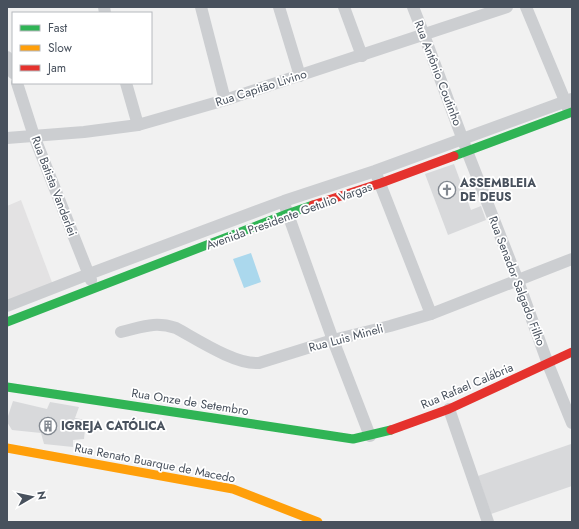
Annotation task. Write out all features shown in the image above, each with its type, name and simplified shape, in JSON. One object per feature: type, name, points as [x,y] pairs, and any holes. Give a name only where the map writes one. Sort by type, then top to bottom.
[{"type":"street","points":[[201,7],[225,100]]},
{"type":"street","points":[[279,7],[300,76]]},
{"type":"street","points":[[344,7],[362,56]]},
{"type":"street","name":"Rua Antônio Coutinho","points":[[413,7],[442,87],[463,139]]},
{"type":"street","name":"Rua Capitão Livino","points":[[7,138],[138,125],[225,100],[507,7]]},
{"type":"street","points":[[526,7],[569,100],[571,113]]},
{"type":"street","points":[[7,57],[12,68]]},
{"type":"street","name":"Rua Batista Vanderlei","points":[[14,84],[94,288]]},
{"type":"street","points":[[126,84],[138,125]]},
{"type":"street","name":"Avenida Presidente Getulio Vargas","points":[[7,306],[284,201],[375,171],[569,100]]},
{"type":"street","name":"Avenida Presidente Getulio Vargas","points":[[7,322],[287,214],[381,183],[571,113]]},
{"type":"street","name":"Rua Senador Salgado Filho","points":[[463,139],[518,281],[548,364],[572,423]]},
{"type":"street","points":[[375,171],[381,183],[431,314]]},
{"type":"street","points":[[284,201],[287,214],[333,340],[370,436]]},
{"type":"street","name":"Rua Luis Mineli","points":[[121,332],[151,325],[166,325],[176,328],[234,358],[254,364],[264,363],[333,340],[431,314],[572,259]]},
{"type":"street","name":"Rua Rafael Calábria","points":[[370,436],[449,409],[572,352]]},
{"type":"street","name":"Rua Onze de Setembro","points":[[7,387],[353,439],[370,436]]},
{"type":"street","points":[[449,409],[488,522]]},
{"type":"street","name":"Rua Renato Buarque de Macedo","points":[[7,448],[233,489],[309,521]]},
{"type":"shaded area","points":[[21,200],[53,285],[7,301],[7,206]]},
{"type":"water","points":[[251,253],[261,282],[244,288],[233,259]]},
{"type":"building","name":"ASSEMBLEIA DE DEUS","points":[[454,164],[471,210],[481,206],[486,220],[448,235],[425,174]]},
{"type":"building","name":"IGREJA CATÓLICA","points":[[13,401],[47,409],[50,402],[79,407],[75,418],[86,420],[84,439],[73,440],[73,447],[44,444],[41,433],[12,430],[7,422],[7,419]]},
{"type":"building","points":[[571,444],[572,486],[491,514],[478,476]]},
{"type":"traffic: fast","points":[[454,156],[572,112]]},
{"type":"traffic: fast","points":[[7,322],[313,205]]},
{"type":"traffic: fast","points":[[7,387],[353,439],[391,430]]},
{"type":"traffic: slow","points":[[7,448],[233,489],[318,522]]},
{"type":"traffic: jam","points":[[313,205],[381,183],[454,156]]},
{"type":"traffic: jam","points":[[391,430],[449,409],[572,352]]},
{"type":"place","name":"ASSEMBLEIA DE DEUS","points":[[447,190]]},
{"type":"place","name":"IGREJA CATÓLICA","points":[[48,426]]}]
